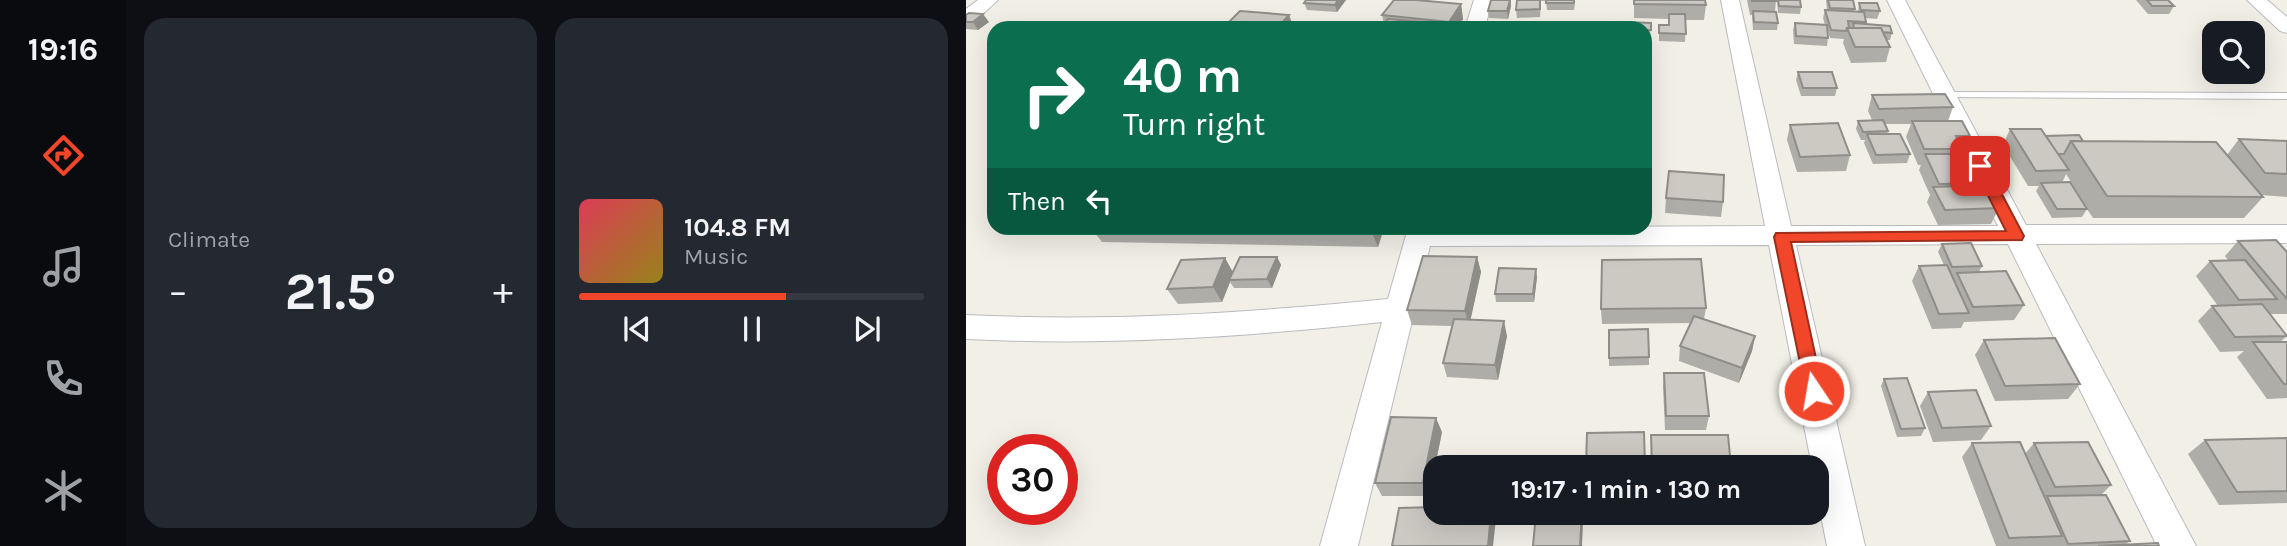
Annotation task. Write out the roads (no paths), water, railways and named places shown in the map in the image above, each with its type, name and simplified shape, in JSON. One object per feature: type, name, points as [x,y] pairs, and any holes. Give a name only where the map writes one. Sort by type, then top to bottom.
[{"type":"street","points":[[966,19],[989,0]]},
{"type":"street","points":[[1477,21],[1483,0]]},
{"type":"street","points":[[1730,0],[1846,546]]},
{"type":"street","points":[[1896,0],[2177,546]]},
{"type":"street","points":[[2256,0],[2287,27]]},
{"type":"street","points":[[1637,235],[1782,237],[2275,234],[2287,263]]},
{"type":"street","points":[[1339,546],[1419,235]]},
{"type":"street","points":[[966,327],[1067,331],[1154,330],[1220,327],[1400,309]]},
{"type":"lane","points":[[1944,95],[2287,96]]}]
